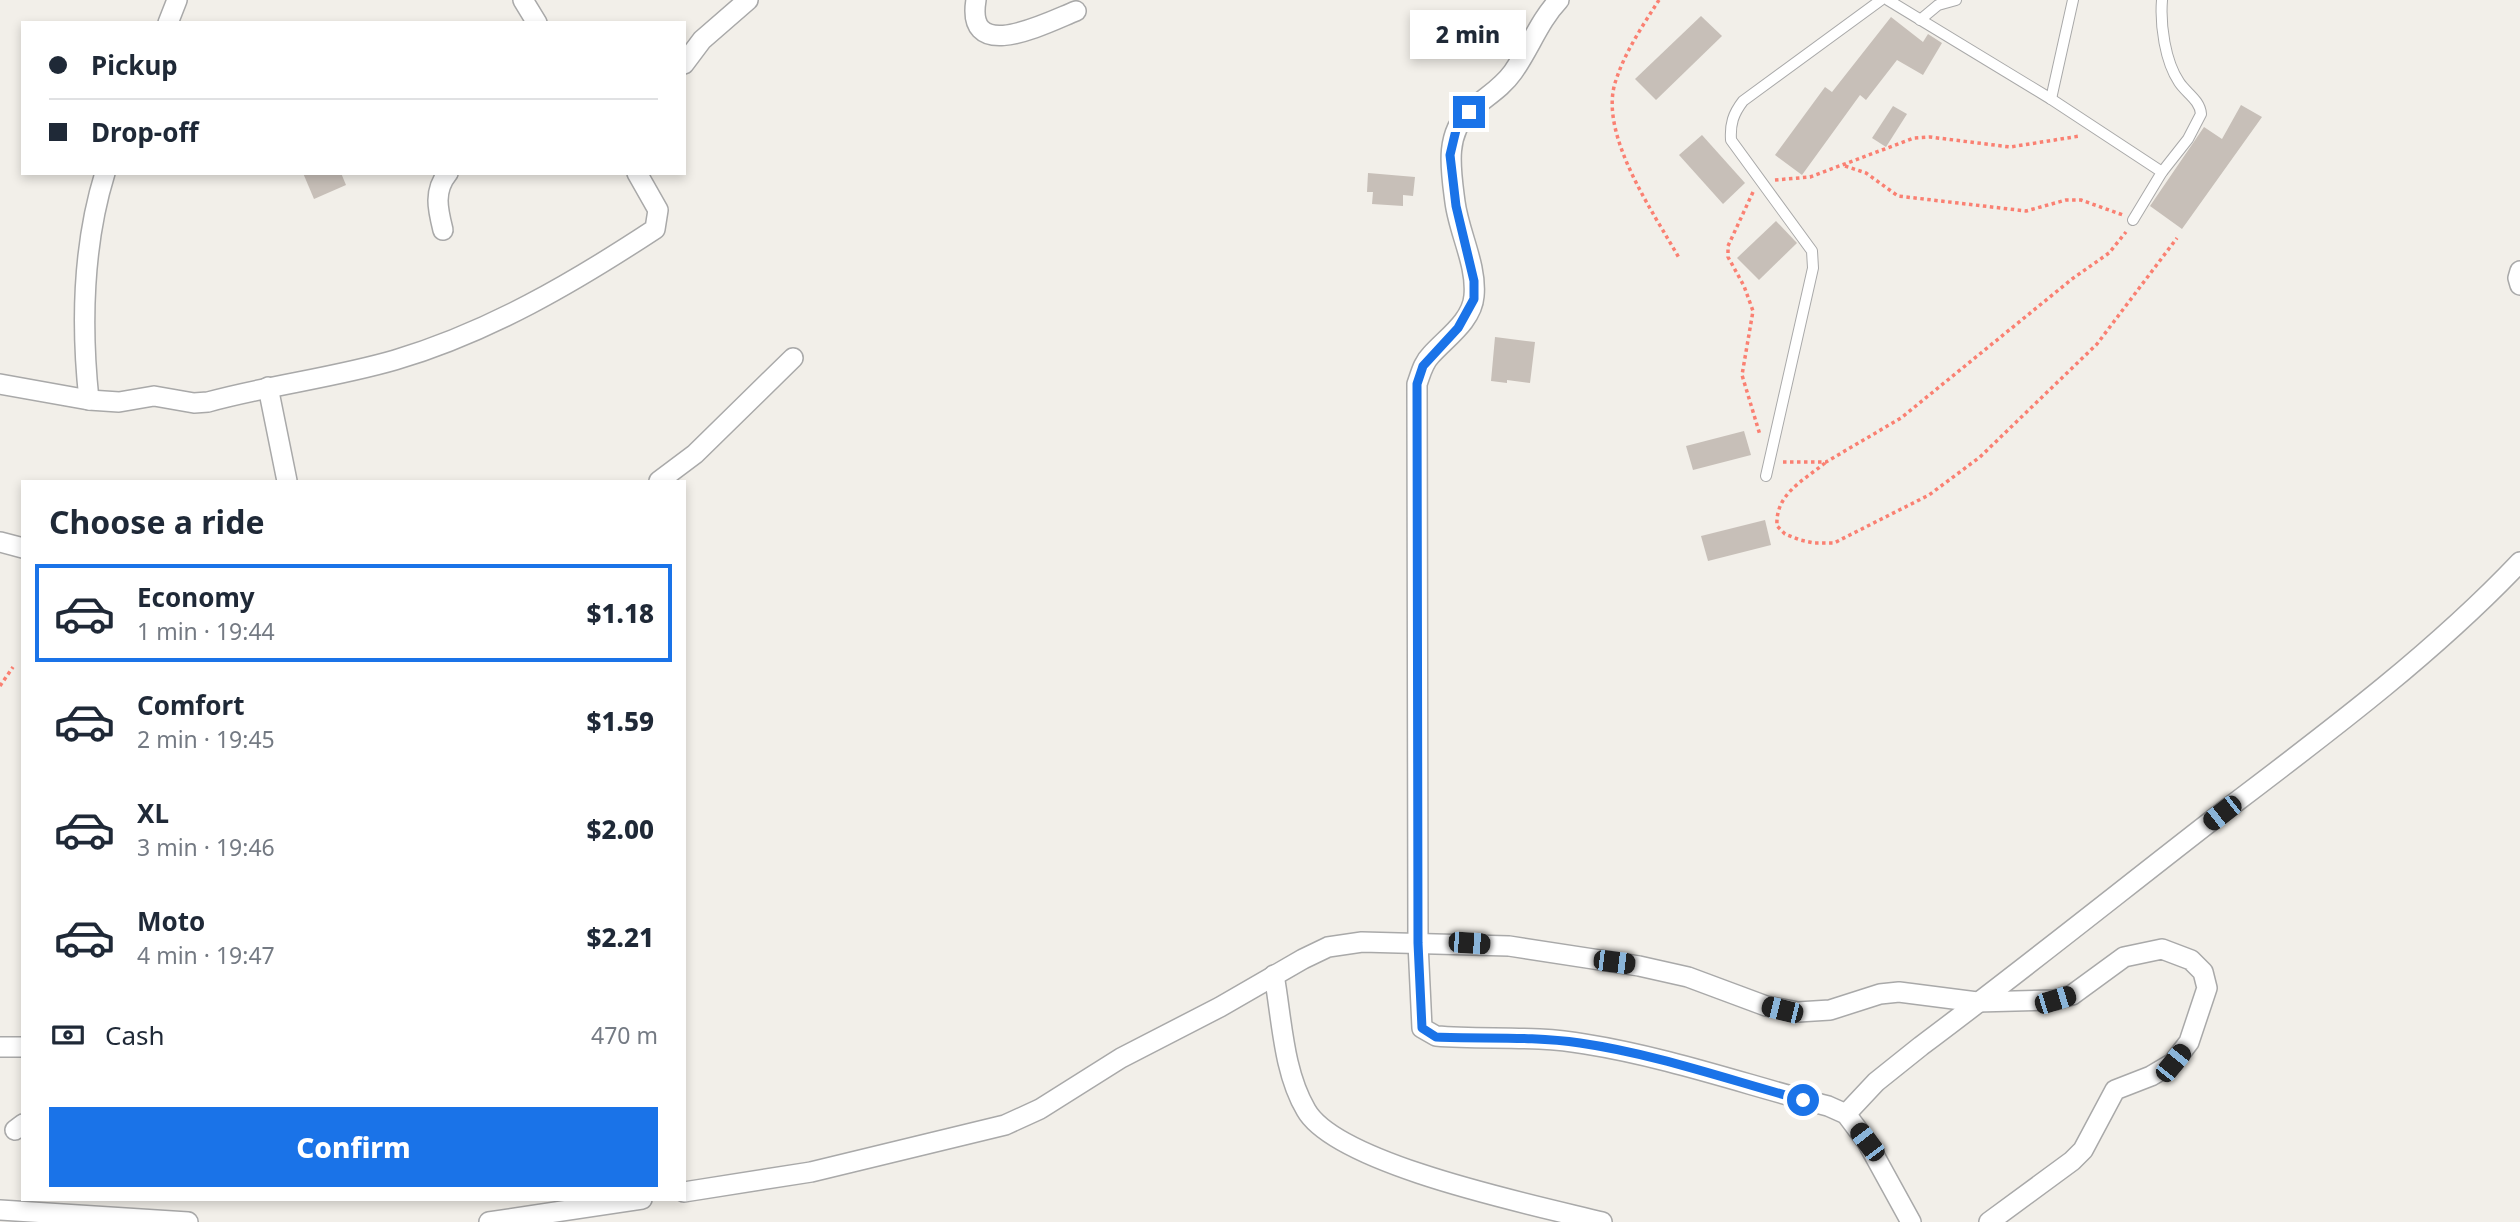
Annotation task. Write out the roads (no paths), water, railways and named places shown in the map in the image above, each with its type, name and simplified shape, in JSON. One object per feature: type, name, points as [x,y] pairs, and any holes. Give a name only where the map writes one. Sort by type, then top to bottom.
[{"type":"street","points":[[169,21],[177,0]]},
{"type":"street","points":[[523,0],[536,21]]},
{"type":"street","points":[[686,61],[702,40],[748,0]]},
{"type":"street","points":[[975,0],[977,24],[987,34],[1000,37],[1014,36],[1076,12]]},
{"type":"street","points":[[1559,0],[1540,25],[1524,56],[1505,83],[1469,112],[1456,130],[1450,155],[1456,206],[1474,281],[1474,299],[1458,328],[1423,366],[1417,384],[1418,943],[1422,1028],[1428,1034],[1455,1038],[1554,1040],[1595,1046],[1681,1065],[1828,1106],[1846,1114],[1867,1142],[1911,1222]]},
{"type":"street","points":[[89,400],[84,355],[87,276],[96,202],[104,175]]},
{"type":"street","points":[[443,230],[437,205],[439,190],[447,175]]},
{"type":"street","points":[[0,384],[89,400],[119,402],[154,396],[194,403],[380,363],[459,339],[585,275],[655,229],[658,211],[643,178]]},
{"type":"street","points":[[2520,271],[2520,285]]},
{"type":"street","points":[[660,480],[695,454],[793,358]]},
{"type":"street","points":[[268,387],[287,480]]},
{"type":"street","points":[[0,542],[21,547]]},
{"type":"street","points":[[1846,1114],[1876,1082],[2381,687],[2443,635],[2520,562]]},
{"type":"street","points":[[686,1192],[811,1172],[1005,1125],[1040,1109],[1121,1058],[1328,947],[1362,942],[1509,946],[1639,965],[1688,977],[1766,1006],[1798,1012],[1830,1010],[1880,994],[1899,992],[1977,1002],[2055,1000],[2072,995],[2124,957],[2162,949],[2191,960],[2203,972],[2207,988],[2189,1042],[2173,1063],[2151,1076],[2115,1090],[2082,1150],[2072,1161],[1989,1222]]},
{"type":"street","points":[[1274,975],[1296,1088],[1306,1111],[1328,1134],[1406,1170],[1602,1222]]},
{"type":"street","points":[[0,1047],[21,1047]]},
{"type":"street","points":[[489,1222],[629,1201]]},
{"type":"street","points":[[0,1210],[188,1222]]},
{"type":"lane","points":[[1766,476],[1813,268],[1812,251],[1731,141],[1734,113],[1743,101],[1764,83],[1881,0]]},
{"type":"lane","points":[[1888,0],[2051,99],[2162,172]]},
{"type":"lane","points":[[1920,20],[1938,5],[1956,0]]},
{"type":"lane","points":[[2051,99],[2073,0]]},
{"type":"lane","points":[[2133,220],[2162,172],[2188,139],[2200,114],[2198,104],[2178,81],[2174,71],[2164,33],[2162,0]]}]
